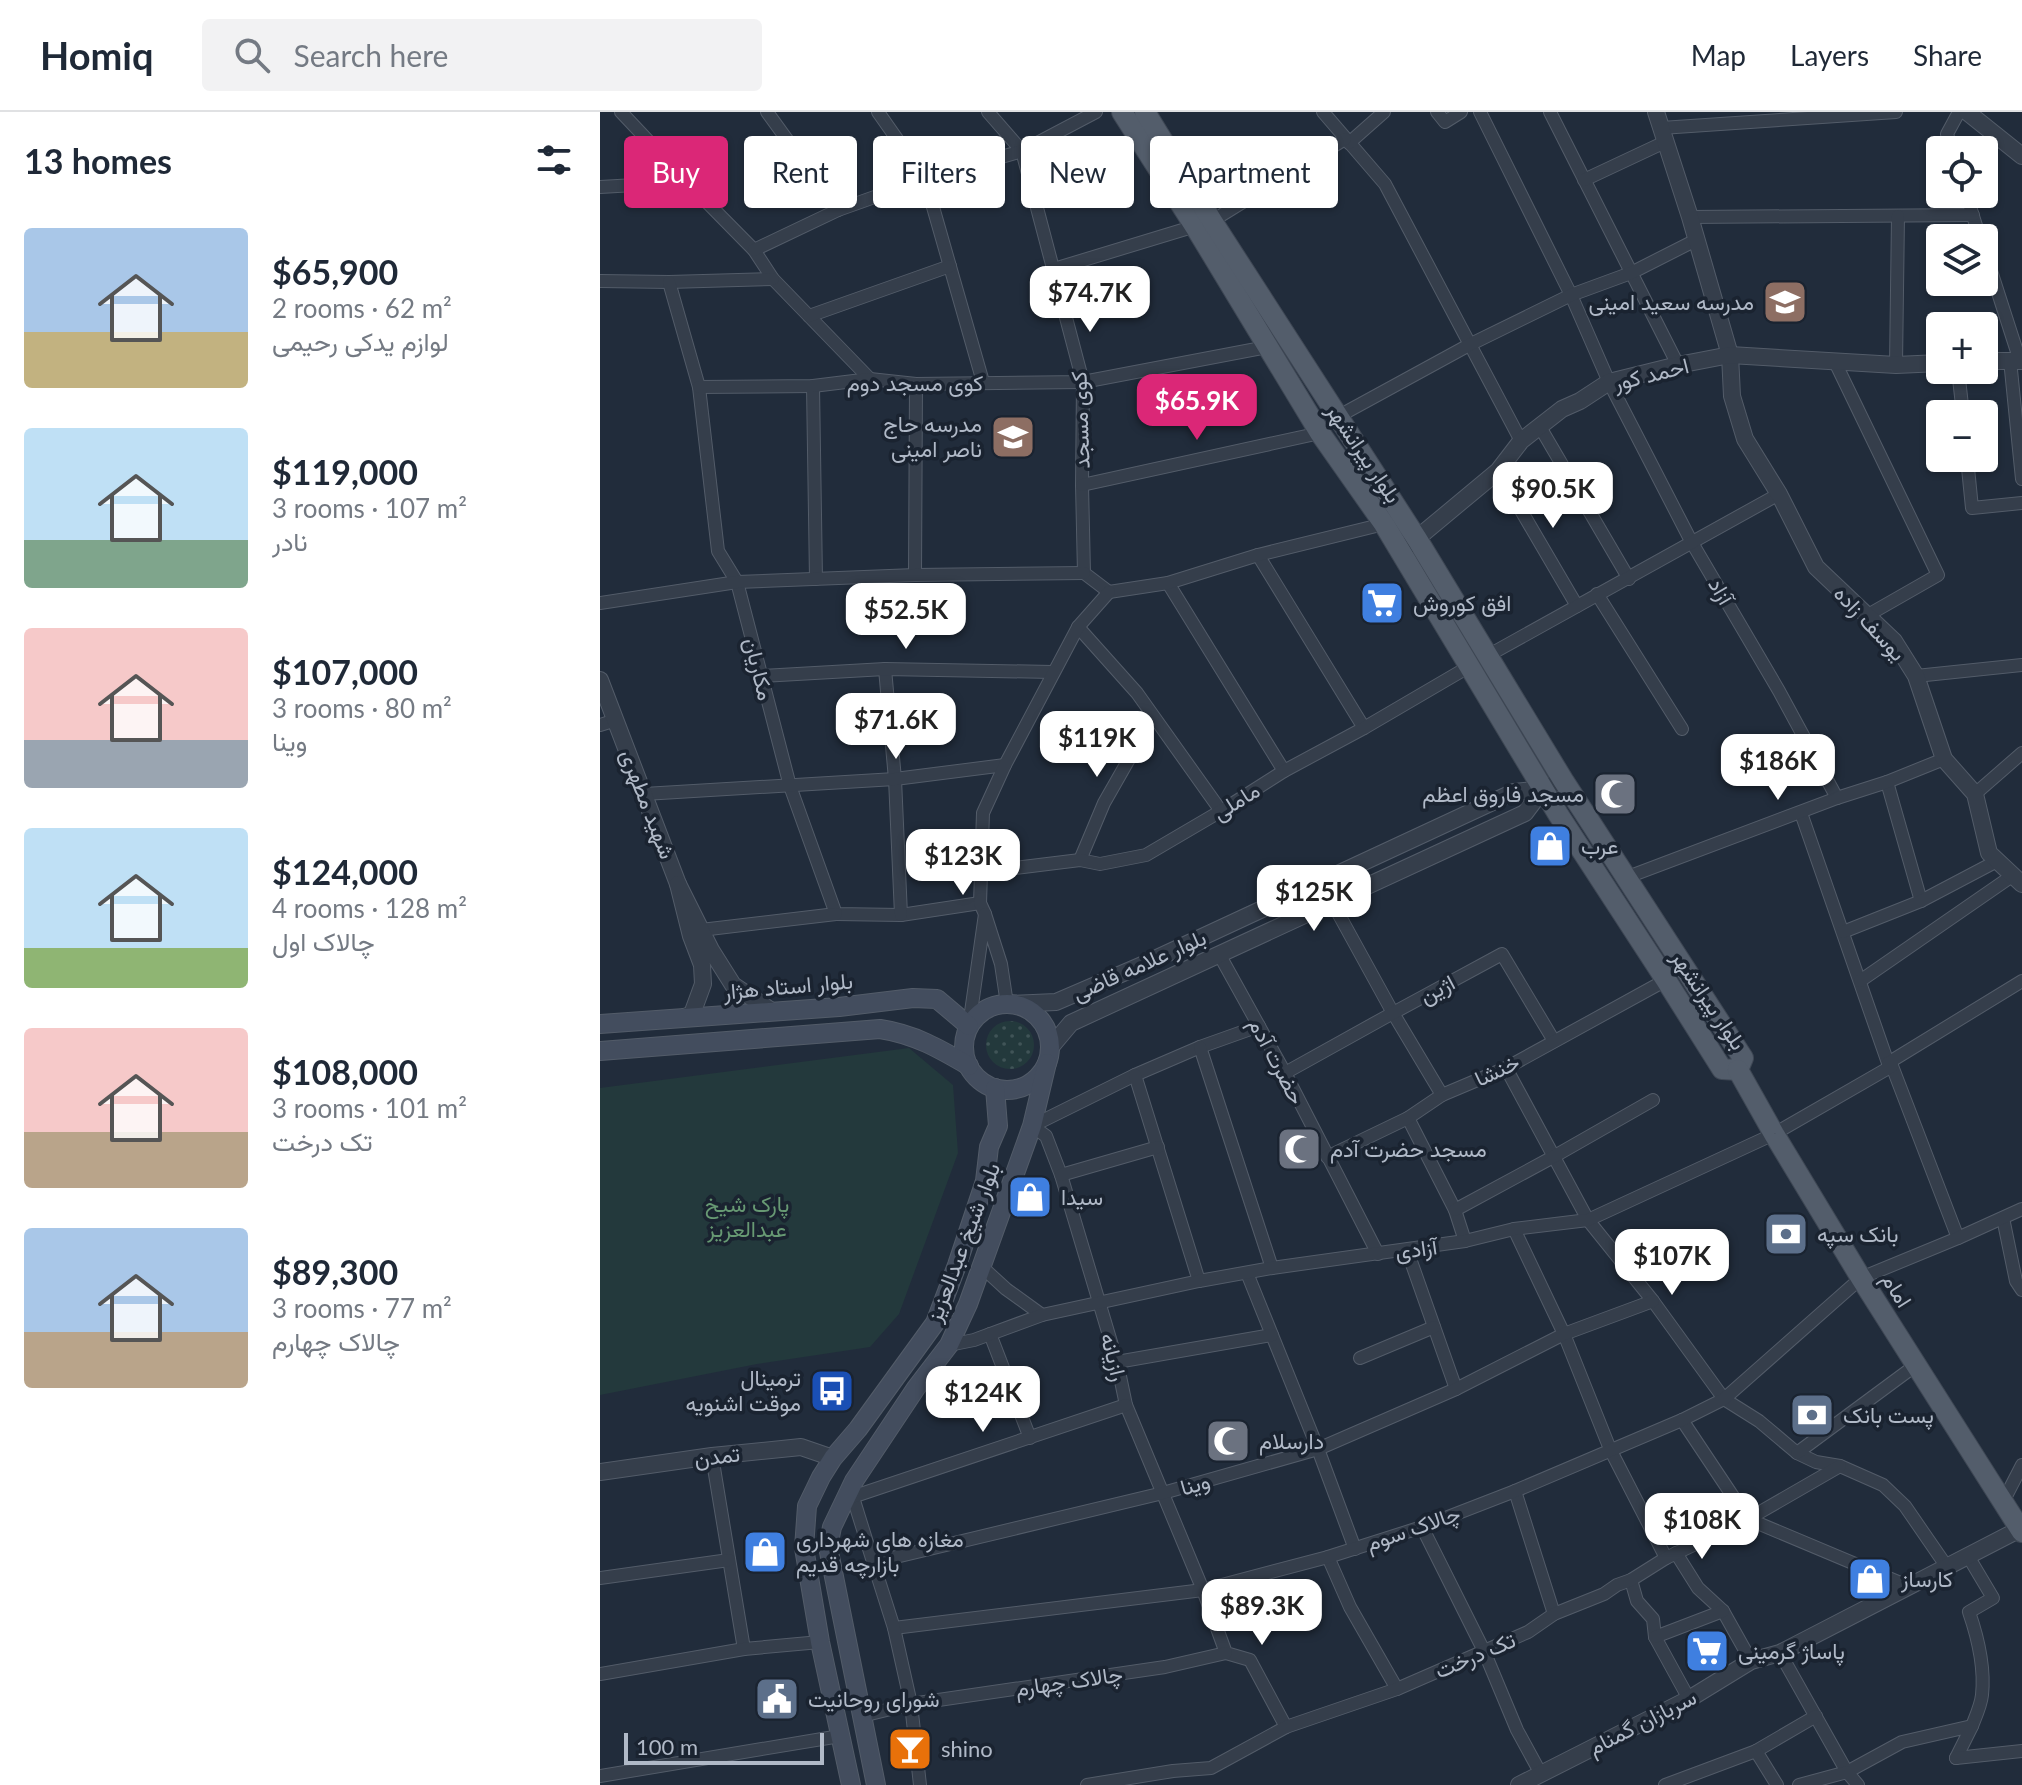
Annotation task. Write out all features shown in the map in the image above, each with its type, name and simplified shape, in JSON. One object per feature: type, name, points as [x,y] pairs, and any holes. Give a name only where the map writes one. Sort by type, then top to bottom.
[{"type":"main road","name":"بلوار پیرانشهر","points":[[1122,112],[1204,224],[1339,416],[1409,545],[1470,666],[1543,789],[1722,1069],[1738,1070],[1743,1058],[1563,780],[1489,655],[1409,545],[1384,524],[1320,433],[1267,347],[1204,224],[1145,112]]},
{"type":"main road","name":"بلوار استاد هژار","points":[[600,1024],[839,1007],[913,998],[937,999],[969,1026]]},
{"type":"main road","points":[[1007,1004],[1033,1012],[1043,1022],[1049,1035],[1049,1056],[1041,1074],[1020,1088],[1007,1090],[995,1088],[975,1076],[964,1046],[969,1026],[974,1020],[986,1009],[1007,1004]]},
{"type":"main road","points":[[773,1012],[776,1037]]},
{"type":"main road","points":[[600,1051],[880,1029],[896,1031],[933,1044],[969,1066]]},
{"type":"main road","name":"بلوار شیخ عبدالعزیز","points":[[876,1785],[828,1547],[832,1527],[864,1468],[916,1388],[949,1345],[968,1304],[1032,1126],[1049,1056]]},
{"type":"main road","name":"امام","points":[[1738,1070],[1861,1278],[2021,1530]]},
{"type":"main road","name":"بلوار شیخ عبدالعزیز","points":[[851,1785],[820,1642],[804,1548],[807,1506],[833,1458],[858,1429],[935,1323],[985,1181],[989,1147],[998,1126],[995,1088]]},
{"type":"main road","points":[[833,1458],[864,1468]]},
{"type":"street","points":[[621,112],[644,136]]},
{"type":"street","points":[[767,112],[838,210]]},
{"type":"street","points":[[878,112],[895,136]]},
{"type":"street","name":"کوی مسجد","points":[[988,112],[1021,150]]},
{"type":"street","points":[[1050,136],[1096,112]]},
{"type":"street","points":[[1323,112],[1385,184],[1521,441]]},
{"type":"street","points":[[1054,269],[1204,224],[1347,141],[1384,112]]},
{"type":"street","points":[[1437,112],[1445,122],[1461,112]]},
{"type":"street","name":"آزاد","points":[[1480,112],[1571,295],[1609,382],[1691,541],[1779,691],[1837,798]]},
{"type":"street","points":[[1584,180],[1661,127],[1896,112]]},
{"type":"street","points":[[1948,136],[1959,112]]},
{"type":"street","points":[[1967,112],[2022,156]]},
{"type":"street","points":[[1553,113],[1678,365]]},
{"type":"street","name":"یوسف زاده","points":[[1661,127],[1730,355],[1732,396],[1745,439],[1779,494],[1816,567],[1894,641],[1916,676],[1944,759],[1975,794],[1989,853],[2017,880]]},
{"type":"street","points":[[600,187],[624,186]]},
{"type":"street","points":[[754,250],[838,210],[873,198]]},
{"type":"street","points":[[713,208],[754,250],[773,279],[870,379]]},
{"type":"street","points":[[933,208],[983,382]]},
{"type":"street","name":"کوی مسجد","points":[[1037,208],[1083,382],[1084,573]]},
{"type":"street","points":[[1971,208],[1976,224]]},
{"type":"street","points":[[1690,217],[1973,215]]},
{"type":"street","points":[[1896,365],[1898,216]]},
{"type":"street","points":[[1339,416],[1469,345],[1571,295],[1631,273],[1696,240]]},
{"type":"street","points":[[809,316],[950,266]]},
{"type":"street","points":[[600,281],[773,279]]},
{"type":"street","name":"مکاریان","points":[[669,282],[699,387],[718,551],[737,582],[790,786],[836,914]]},
{"type":"street","points":[[1998,296],[2017,361],[2022,479]]},
{"type":"street","name":"کوی مسجد دوم","points":[[699,387],[813,386],[870,379],[916,384],[1083,382],[1267,347]]},
{"type":"street","name":"احمد کور","points":[[1409,545],[1498,471],[1521,441],[1562,409],[1609,382],[1730,355],[1896,365],[1926,364]]},
{"type":"street","points":[[1834,360],[1938,575],[1868,615]]},
{"type":"street","points":[[915,575],[916,384]]},
{"type":"street","points":[[813,386],[816,579]]},
{"type":"street","points":[[1540,427],[1629,579]]},
{"type":"street","points":[[1082,485],[1320,433]]},
{"type":"street","points":[[1498,471],[1577,606]]},
{"type":"street","points":[[1968,472],[1972,508],[2022,503]]},
{"type":"street","points":[[1489,655],[1779,494]]},
{"type":"street","points":[[969,1026],[983,908],[983,813],[1052,672],[1078,627],[1109,592],[1168,583],[1258,555],[1384,524]]},
{"type":"street","points":[[1258,555],[1364,728]]},
{"type":"street","points":[[600,603],[737,582],[915,575],[1084,573],[1109,592]]},
{"type":"street","points":[[1168,583],[1284,771]]},
{"type":"street","points":[[1597,594],[1682,729]]},
{"type":"street","points":[[1078,627],[1137,693],[1221,811]]},
{"type":"street","points":[[1916,676],[2022,665]]},
{"type":"street","name":"ماملی","points":[[982,872],[1080,860],[1100,864],[1146,855],[1284,771],[1470,666]]},
{"type":"street","points":[[885,669],[895,779],[901,915]]},
{"type":"street","points":[[760,676],[885,669],[1052,672]]},
{"type":"street","name":"شهید مطهری","points":[[600,680],[608,722],[644,794],[678,884]]},
{"type":"street","points":[[1080,860],[1104,803],[1153,717]]},
{"type":"street","points":[[1975,794],[2022,753]]},
{"type":"street","points":[[1625,878],[1944,759]]},
{"type":"street","points":[[644,794],[895,779],[1005,765]]},
{"type":"street","points":[[1543,789],[1563,780]]},
{"type":"street","points":[[1887,782],[1921,901]]},
{"type":"street","name":"بلوار علامه قاضی","points":[[1049,1056],[1071,1023],[1525,813],[1543,789]]},
{"type":"street","name":"بلوار علامه قاضی","points":[[1007,1004],[1056,1002],[1514,792],[1543,789]]},
{"type":"street","points":[[1801,813],[1890,1064],[1958,1238]]},
{"type":"street","points":[[1843,932],[1921,901],[1997,861]]},
{"type":"street","points":[[1860,981],[2017,880]]},
{"type":"street","points":[[678,884],[733,985],[773,1012]]},
{"type":"street","points":[[678,884],[702,965],[703,984],[697,1001],[713,1029],[726,1041]]},
{"type":"street","points":[[1332,902],[1442,1095]]},
{"type":"street","points":[[701,930],[836,914],[901,915],[983,908]]},
{"type":"street","points":[[983,908],[1001,964],[1007,1004]]},
{"type":"street","name":"حضرت آدم","points":[[1219,954],[1285,1073],[1378,1254]]},
{"type":"street","name":"اژین","points":[[1285,1073],[1502,954],[1554,1041]]},
{"type":"street","name":"خنشا","points":[[1327,1157],[1408,1118],[1442,1095],[1506,1068],[1666,980]]},
{"type":"street","name":"آزادی","points":[[949,1345],[974,1340],[1042,1315],[1199,1281],[1465,1241],[1514,1229],[1588,1220],[1774,1134],[2022,981]]},
{"type":"street","points":[[682,1018],[692,1014],[703,984]]},
{"type":"street","points":[[1032,1126],[1135,1075],[1259,1026]]},
{"type":"street","points":[[1200,1047],[1272,1268]]},
{"type":"street","points":[[1506,1068],[1588,1220],[1653,1301],[1724,1399],[1759,1421],[1797,1453],[1816,1462],[1840,1466],[1883,1485],[1905,1506],[1947,1567]]},
{"type":"street","points":[[1135,1075],[1199,1281]]},
{"type":"street","points":[[1455,1210],[1653,1100]]},
{"type":"street","points":[[1408,1118],[1455,1210],[1465,1241]]},
{"type":"street","name":"رازیانه","points":[[1032,1126],[1046,1136],[1061,1175],[1117,1362],[1126,1405],[1226,1653]]},
{"type":"street","points":[[1061,1175],[1158,1147]]},
{"type":"street","name":"چالاک سوم","points":[[894,1628],[1203,1590],[1328,1557],[1422,1527],[1515,1491],[1724,1399],[1861,1278],[2022,1209]]},
{"type":"street","points":[[2003,1218],[2016,1281],[2022,1290]]},
{"type":"street","points":[[1514,1229],[1564,1334],[1610,1449],[1671,1556],[1723,1611],[1751,1661]]},
{"type":"street","points":[[1407,1250],[1456,1389]]},
{"type":"street","points":[[981,1266],[1042,1315]]},
{"type":"street","points":[[1247,1273],[1355,1549]]},
{"type":"street","name":"وینا","points":[[874,1565],[879,1561],[1163,1493],[1318,1449],[1456,1389],[1564,1334],[1653,1301]]},
{"type":"street","points":[[1360,1358],[1434,1327]]},
{"type":"street","points":[[990,1334],[1030,1438]]},
{"type":"street","points":[[1117,1362],[1272,1335]]},
{"type":"street","points":[[1797,1453],[1916,1365]]},
{"type":"street","points":[[920,1785],[911,1704],[894,1628],[851,1493],[1126,1405]]},
{"type":"street","points":[[1682,1420],[1748,1519],[1910,1587]]},
{"type":"street","name":"تمدن","points":[[600,1472],[801,1447],[833,1458]]},
{"type":"street","points":[[712,1456],[744,1649]]},
{"type":"street","points":[[2003,1502],[2022,1465]]},
{"type":"street","name":"تک درخت","points":[[1087,1785],[1211,1768],[1286,1727],[1397,1689],[1528,1632],[1554,1614],[1604,1594],[1671,1556],[1748,1519],[1840,1466]]},
{"type":"street","points":[[1515,1491],[1554,1614]]},
{"type":"street","points":[[1422,1527],[1484,1651],[1517,1730],[1541,1774]]},
{"type":"street","name":"سربازان گمنام","points":[[1519,1785],[1689,1699],[1751,1661],[1780,1653],[2021,1530]]},
{"type":"street","points":[[1968,1556],[1993,1598],[1969,1612],[1977,1636],[1983,1696],[1956,1758],[2022,1751]]},
{"type":"street","points":[[1328,1557],[1350,1607],[1397,1689]]},
{"type":"street","points":[[600,1578],[729,1560]]},
{"type":"street","points":[[1631,1580],[1637,1601],[1653,1619],[1655,1637],[1689,1699]]},
{"type":"street","points":[[1655,1637],[1723,1611]]},
{"type":"street","points":[[600,1674],[744,1649],[820,1642]]},
{"type":"street","points":[[1226,1653],[1250,1660],[1286,1727]]},
{"type":"street","name":"چالاک چهارم","points":[[862,1716],[911,1704],[1165,1667],[1226,1653]]},
{"type":"street","points":[[1780,1653],[1847,1772],[1858,1785]]},
{"type":"street","points":[[1665,1785],[1756,1751],[1816,1716]]},
{"type":"street","points":[[1799,1785],[1847,1772],[1902,1742],[1972,1726]]},
{"type":"street","points":[[600,1776],[840,1736]]},
{"type":"street","points":[[1756,1751],[1777,1785]]},
{"type":"green space","points":[[1010,1021],[1027,1028],[1034,1045],[1027,1062],[1010,1069],[993,1062],[986,1045],[993,1028]]},
{"type":"green space","name":"پارک شیخ عبدالعزیز","points":[[909,1048],[953,1085],[958,1153],[899,1314],[870,1347],[757,1364],[600,1395],[600,1088]]},
{"type":"place","name":"مدرسه سعید امینی","points":[[1785,302]]},
{"type":"place","name":"مدرسه حاج ناصر امینی","points":[[1013,437]]},
{"type":"place","name":"افق کوروش","points":[[1382,603]]},
{"type":"place","name":"مسجد فاروق اعظم","points":[[1615,794]]},
{"type":"place","name":"عرب","points":[[1550,846]]},
{"type":"place","name":"مسجد حضرت آدم","points":[[1299,1149]]},
{"type":"place","name":"سیدا","points":[[1030,1197]]},
{"type":"place","name":"بانک سپه","points":[[1786,1234]]},
{"type":"place","name":"ترمینال موقت اشنویه","points":[[832,1391]]},
{"type":"place","name":"پست بانک","points":[[1812,1415]]},
{"type":"place","name":"دارسلام","points":[[1228,1441]]},
{"type":"place","name":"مغازه های شهرداری بازارچه قدیم","points":[[765,1552]]},
{"type":"place","name":"کارساز","points":[[1870,1579]]},
{"type":"place","name":"پاساژ گرمینی","points":[[1707,1651]]},
{"type":"place","name":"شورای روحانیت","points":[[777,1699]]},
{"type":"place","name":"shino","points":[[910,1749]]}]
